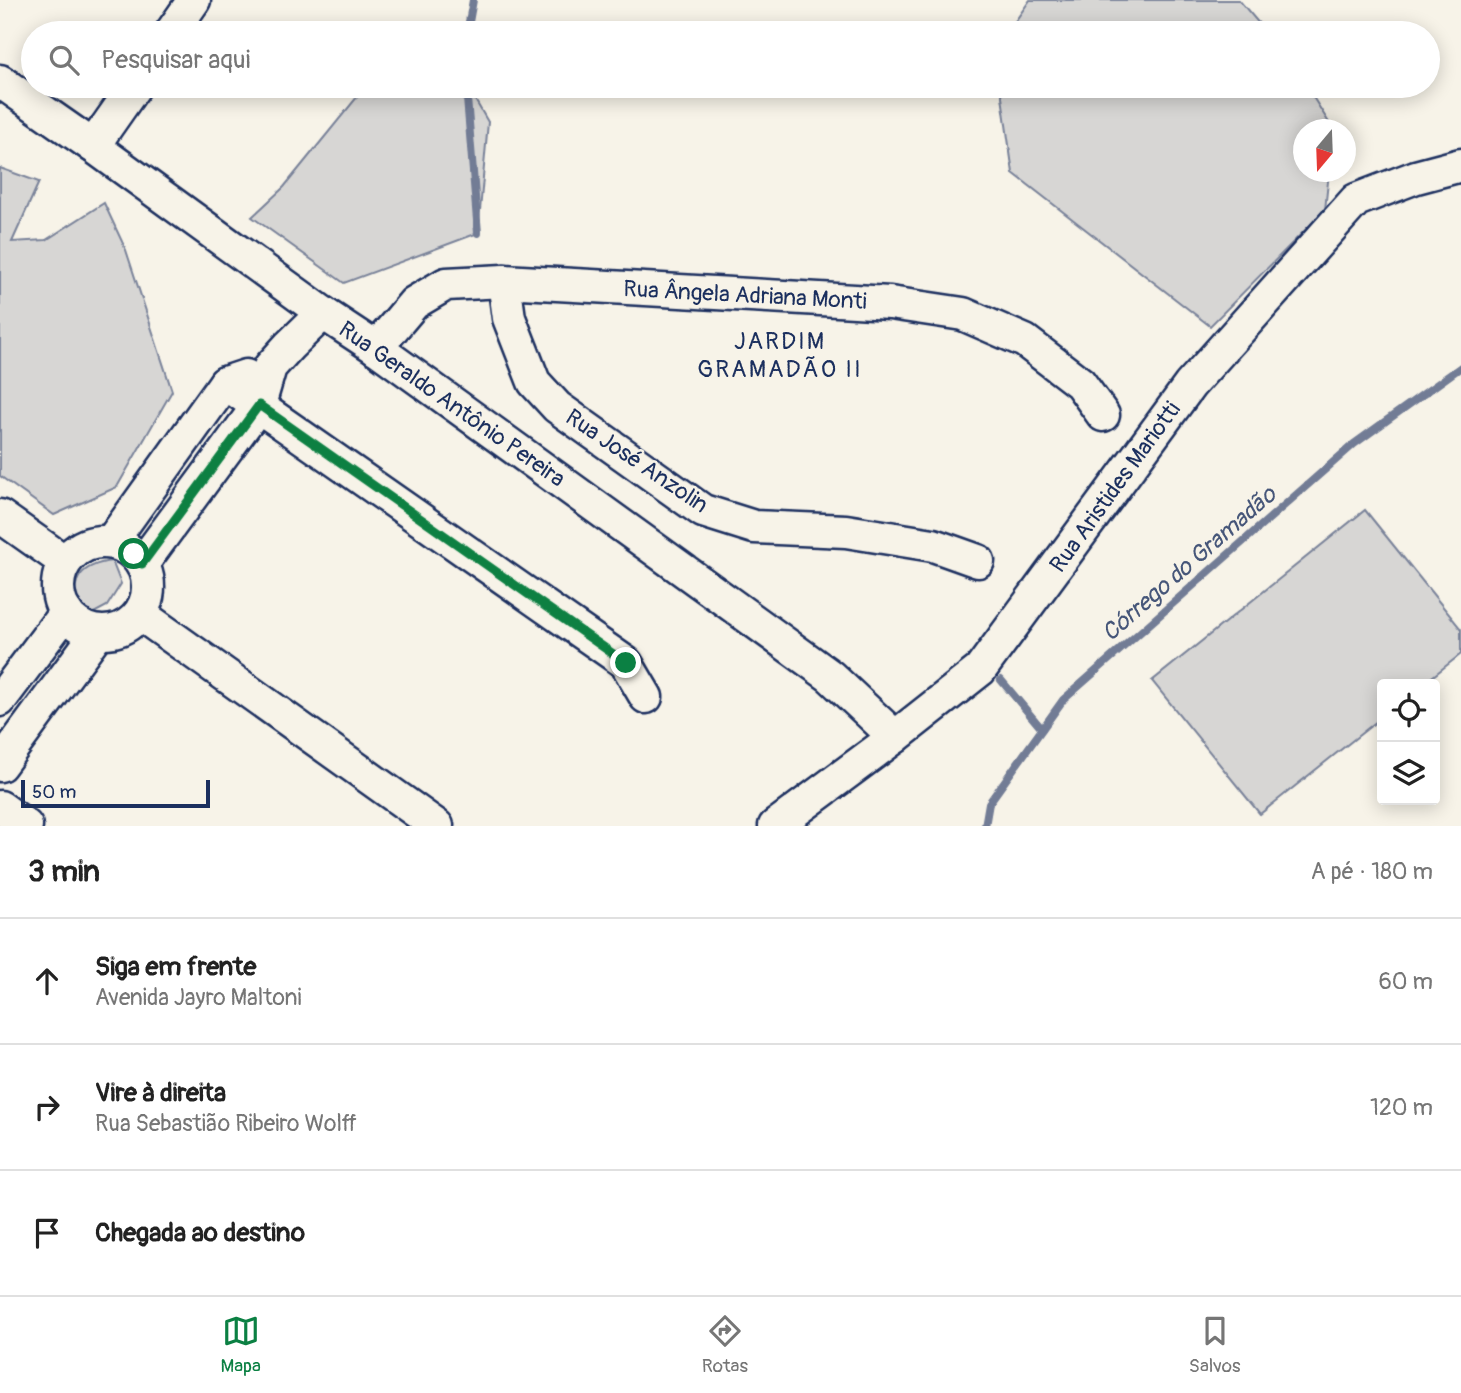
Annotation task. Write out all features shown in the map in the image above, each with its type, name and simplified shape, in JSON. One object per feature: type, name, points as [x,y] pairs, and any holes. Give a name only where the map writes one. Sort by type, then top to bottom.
[{"type":"street","points":[[179,21],[194,0]]},
{"type":"street","name":"Rua Geraldo Antônio Pereira","points":[[0,81],[21,96]]},
{"type":"street","name":"Rua Geraldo Antônio Pereira","points":[[24,98],[830,676],[895,737]]},
{"type":"street","points":[[93,146],[127,98]]},
{"type":"street","name":"Rua Aristides Mariotti","points":[[775,826],[980,670],[1190,385],[1356,200],[1416,177],[1461,165]]},
{"type":"street","name":"Rua Ângela Adriana Monti","points":[[376,348],[414,303],[446,284],[503,281],[890,303],[963,314],[1025,341],[1080,383],[1103,415]]},
{"type":"street","name":"Rua José Anzolin","points":[[503,281],[509,318],[534,383],[557,407],[703,511],[754,527],[846,531],[933,545],[978,561]]},
{"type":"street","points":[[142,564],[259,405],[271,367],[323,313]]},
{"type":"street","points":[[111,542],[225,383],[271,367]]},
{"type":"street","points":[[225,383],[626,663],[646,697]]},
{"type":"street","points":[[0,516],[65,562]]},
{"type":"street","points":[[111,542],[134,554],[142,564],[149,589],[140,614],[128,625],[114,631],[98,632],[86,629],[66,612],[60,601],[59,575],[65,562],[85,546],[111,542]]},
{"type":"street","points":[[0,700],[66,612]]},
{"type":"street","points":[[140,614],[437,826]]},
{"type":"street","points":[[0,765],[98,632]]},
{"type":"street","points":[[0,807],[26,826]]},
{"type":"shaded area","points":[[1030,0],[1239,0],[1257,21],[1015,21]]},
{"type":"shaded area","points":[[356,98],[474,98],[488,122],[478,233],[344,283],[252,217],[284,187]]},
{"type":"shaded area","points":[[1002,98],[1314,98],[1327,119],[1293,119],[1293,182],[1328,182],[1325,210],[1210,326],[1013,173]]},
{"type":"shaded area","points":[[0,168],[39,182],[12,242],[46,240],[104,203],[126,250],[172,391],[117,487],[54,515],[0,476]]},
{"type":"shaded area","points":[[1365,510],[1461,629],[1461,654],[1429,679],[1377,679],[1377,721],[1260,814],[1152,681]]},
{"type":"shaded area","points":[[112,561],[121,584],[107,606],[92,614],[76,610],[75,590],[80,575],[92,566]]},
{"type":"waterway","points":[[469,21],[473,0]]},
{"type":"waterway","points":[[467,98],[478,233]]},
{"type":"waterway","name":"Córrego do Gramadão","points":[[985,826],[989,803],[1063,700],[1354,444],[1461,367]]},
{"type":"waterway","points":[[1001,680],[1042,729]]},
{"type":"district","name":"JARDIM GRAMADÃO II","points":[[780,355]]},
{"type":"route","points":[[134,554],[142,564],[259,405],[626,663]]}]
